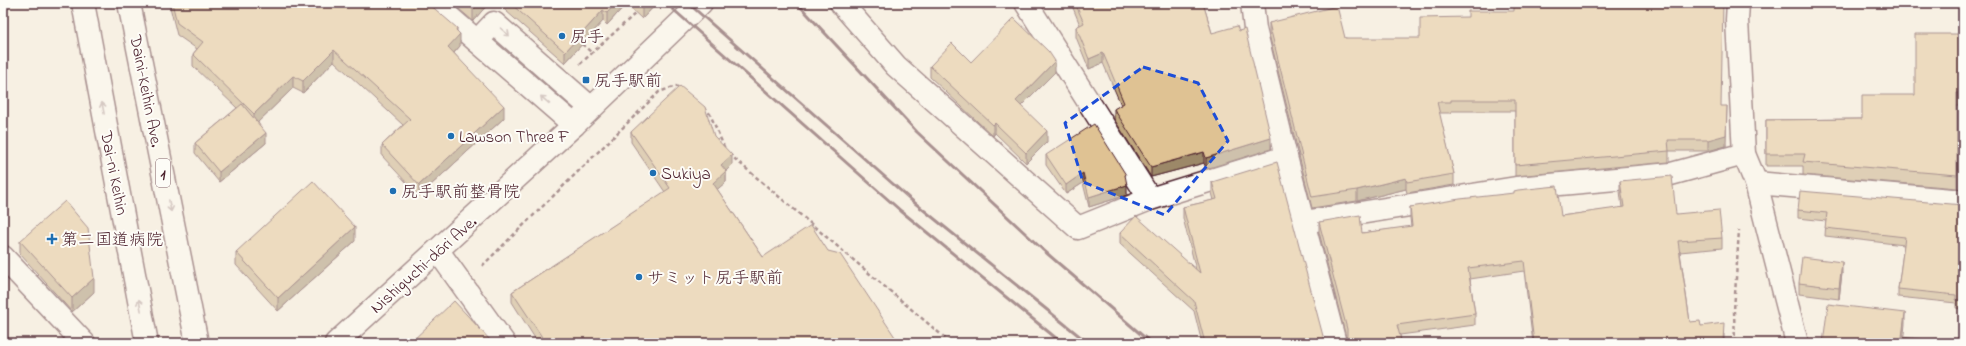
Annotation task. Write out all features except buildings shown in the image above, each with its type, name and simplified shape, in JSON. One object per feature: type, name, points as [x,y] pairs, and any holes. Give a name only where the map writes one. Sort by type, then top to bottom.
[{"type":"main road","name":"Dai-ni Keihin","points":[[83,3],[147,343]]},
{"type":"main road","name":"Daini-Keihin Ave.","points":[[129,3],[197,343]]},
{"type":"main road","points":[[433,3],[574,125]]},
{"type":"main road","name":"Nishiguchi-dōri Ave.","points":[[336,343],[574,125],[701,3]]},
{"type":"main road","points":[[841,3],[896,66],[1078,228],[1150,199],[1286,157]]},
{"type":"main road","points":[[1026,3],[1150,199]]},
{"type":"main road","points":[[1252,3],[1255,29],[1286,157],[1335,343]]},
{"type":"main road","points":[[1738,3],[1737,20],[1744,154],[1756,183],[1797,343]]},
{"type":"main road","points":[[477,41],[494,23],[591,108]]},
{"type":"main road","points":[[1304,222],[1516,188],[1671,174],[1744,154]]},
{"type":"main road","points":[[1756,183],[1963,201]]},
{"type":"main road","points":[[438,251],[504,343]]},
{"type":"main road","points":[[3,256],[84,343]]},
{"type":"path","points":[[578,66],[641,8]]},
{"type":"path","points":[[582,44],[592,53]]},
{"type":"path","points":[[480,268],[659,92],[676,86],[682,90]]},
{"type":"path","points":[[699,104],[710,114],[726,151],[952,343]]},
{"type":"path","points":[[1735,343],[1734,311],[1740,225]]},
{"type":"highlighted area","points":[[1143,67],[1198,83],[1228,141],[1165,215],[1083,182],[1065,123]]},
{"type":"railway","points":[[666,3],[901,211],[1062,343]]},
{"type":"railway","points":[[688,3],[910,199],[1088,343]]},
{"type":"railway","points":[[797,3],[917,132],[1042,249],[1151,343]]},
{"type":"place","name":"尻手","points":[[562,36]]},
{"type":"place","name":"尻手駅前","points":[[586,80]]},
{"type":"place","name":"Lawson Three F","points":[[451,136]]},
{"type":"place","name":"Sukiya","points":[[653,173]]},
{"type":"place","name":"尻手駅前整骨院","points":[[393,191]]},
{"type":"place","name":"第二国道病院","points":[[52,239]]},
{"type":"place","name":"サミット尻手駅前","points":[[639,277]]}]
